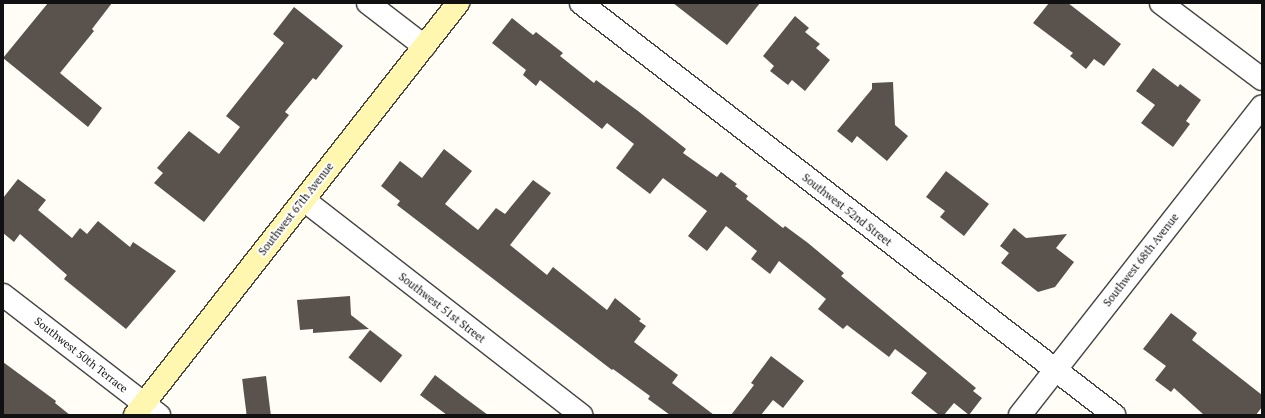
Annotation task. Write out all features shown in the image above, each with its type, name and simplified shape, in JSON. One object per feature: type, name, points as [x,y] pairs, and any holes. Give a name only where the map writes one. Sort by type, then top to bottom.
[{"type":"main road","name":"Southwest 67th Avenue","points":[[146,411],[304,200],[458,3]]},
{"type":"street","points":[[368,3],[424,46]]},
{"type":"street","name":"Southwest 52nd Street","points":[[581,3],[1114,415]]},
{"type":"street","points":[[1161,3],[1262,79]]},
{"type":"street","name":"Southwest 68th Avenue","points":[[1020,415],[1262,106]]},
{"type":"street","name":"Southwest 51st Street","points":[[304,200],[581,415]]},
{"type":"street","name":"Southwest 50th Terrace","points":[[3,295],[146,411]]},
{"type":"building","points":[[48,3],[112,3],[92,29],[94,31],[60,73],[102,108],[88,127],[3,58]]},
{"type":"building","points":[[673,3],[760,3],[727,45]]},
{"type":"building","points":[[1049,3],[1068,3],[1121,44],[1104,66],[1094,59],[1086,69],[1070,56],[1073,53],[1033,23]]},
{"type":"building","points":[[294,7],[343,46],[316,80],[313,78],[285,112],[289,115],[204,222],[154,183],[163,173],[157,168],[189,131],[219,154],[240,127],[226,116],[284,43],[273,34]]},
{"type":"building","points":[[795,16],[809,28],[805,32],[820,44],[816,48],[830,60],[805,91],[792,80],[788,85],[770,71],[774,66],[763,56]]},
{"type":"building","points":[[512,18],[533,35],[536,32],[563,53],[560,56],[594,83],[596,80],[638,111],[686,149],[683,153],[717,177],[721,172],[737,184],[735,186],[748,196],[746,199],[783,228],[785,226],[808,243],[844,273],[841,276],[976,388],[973,391],[982,398],[969,415],[954,403],[944,415],[939,415],[911,393],[927,373],[895,349],[889,357],[847,325],[843,329],[818,309],[826,299],[779,261],[770,274],[751,259],[757,251],[726,226],[707,251],[688,236],[707,211],[663,178],[650,194],[616,168],[634,144],[607,123],[602,129],[540,80],[536,86],[523,75],[526,70],[492,43]]},
{"type":"building","points":[[1153,68],[1178,87],[1180,84],[1201,100],[1186,121],[1190,124],[1173,147],[1141,123],[1155,105],[1136,91]]},
{"type":"building","points":[[893,82],[895,125],[908,136],[887,161],[857,136],[852,143],[837,131],[872,89],[872,83]]},
{"type":"building","points":[[444,149],[472,171],[445,204],[478,230],[496,208],[505,214],[533,180],[551,193],[510,245],[547,275],[553,267],[607,310],[615,298],[641,319],[639,321],[646,326],[634,342],[678,375],[672,383],[714,415],[670,415],[648,399],[650,396],[613,369],[612,370],[397,205],[400,201],[381,186],[400,161],[422,178]]},
{"type":"building","points":[[946,171],[989,204],[964,236],[940,217],[945,211],[926,197]]},
{"type":"building","points":[[18,179],[46,200],[38,210],[72,238],[80,228],[87,234],[98,221],[130,247],[133,242],[176,271],[126,329],[64,279],[67,275],[20,234],[14,242],[3,233],[3,198]]},
{"type":"building","points":[[1014,228],[1026,238],[1067,234],[1056,248],[1074,262],[1055,287],[1038,292],[1001,263],[1009,253],[1000,246]]},
{"type":"building","points":[[350,296],[351,315],[369,329],[313,333],[313,329],[300,330],[297,300]]},
{"type":"building","points":[[1171,313],[1197,333],[1192,340],[1262,395],[1262,407],[1256,415],[1204,415],[1174,388],[1171,392],[1155,380],[1166,366],[1143,349]]},
{"type":"building","points":[[370,330],[402,355],[381,383],[348,358]]},
{"type":"building","points":[[771,356],[804,381],[783,408],[773,400],[761,415],[731,415],[754,385],[751,383]]},
{"type":"building","points":[[3,362],[56,401],[55,403],[70,415],[3,415]]},
{"type":"building","points":[[435,375],[488,415],[447,415],[420,395]]},
{"type":"building","points":[[266,376],[271,415],[247,415],[242,379]]}]
